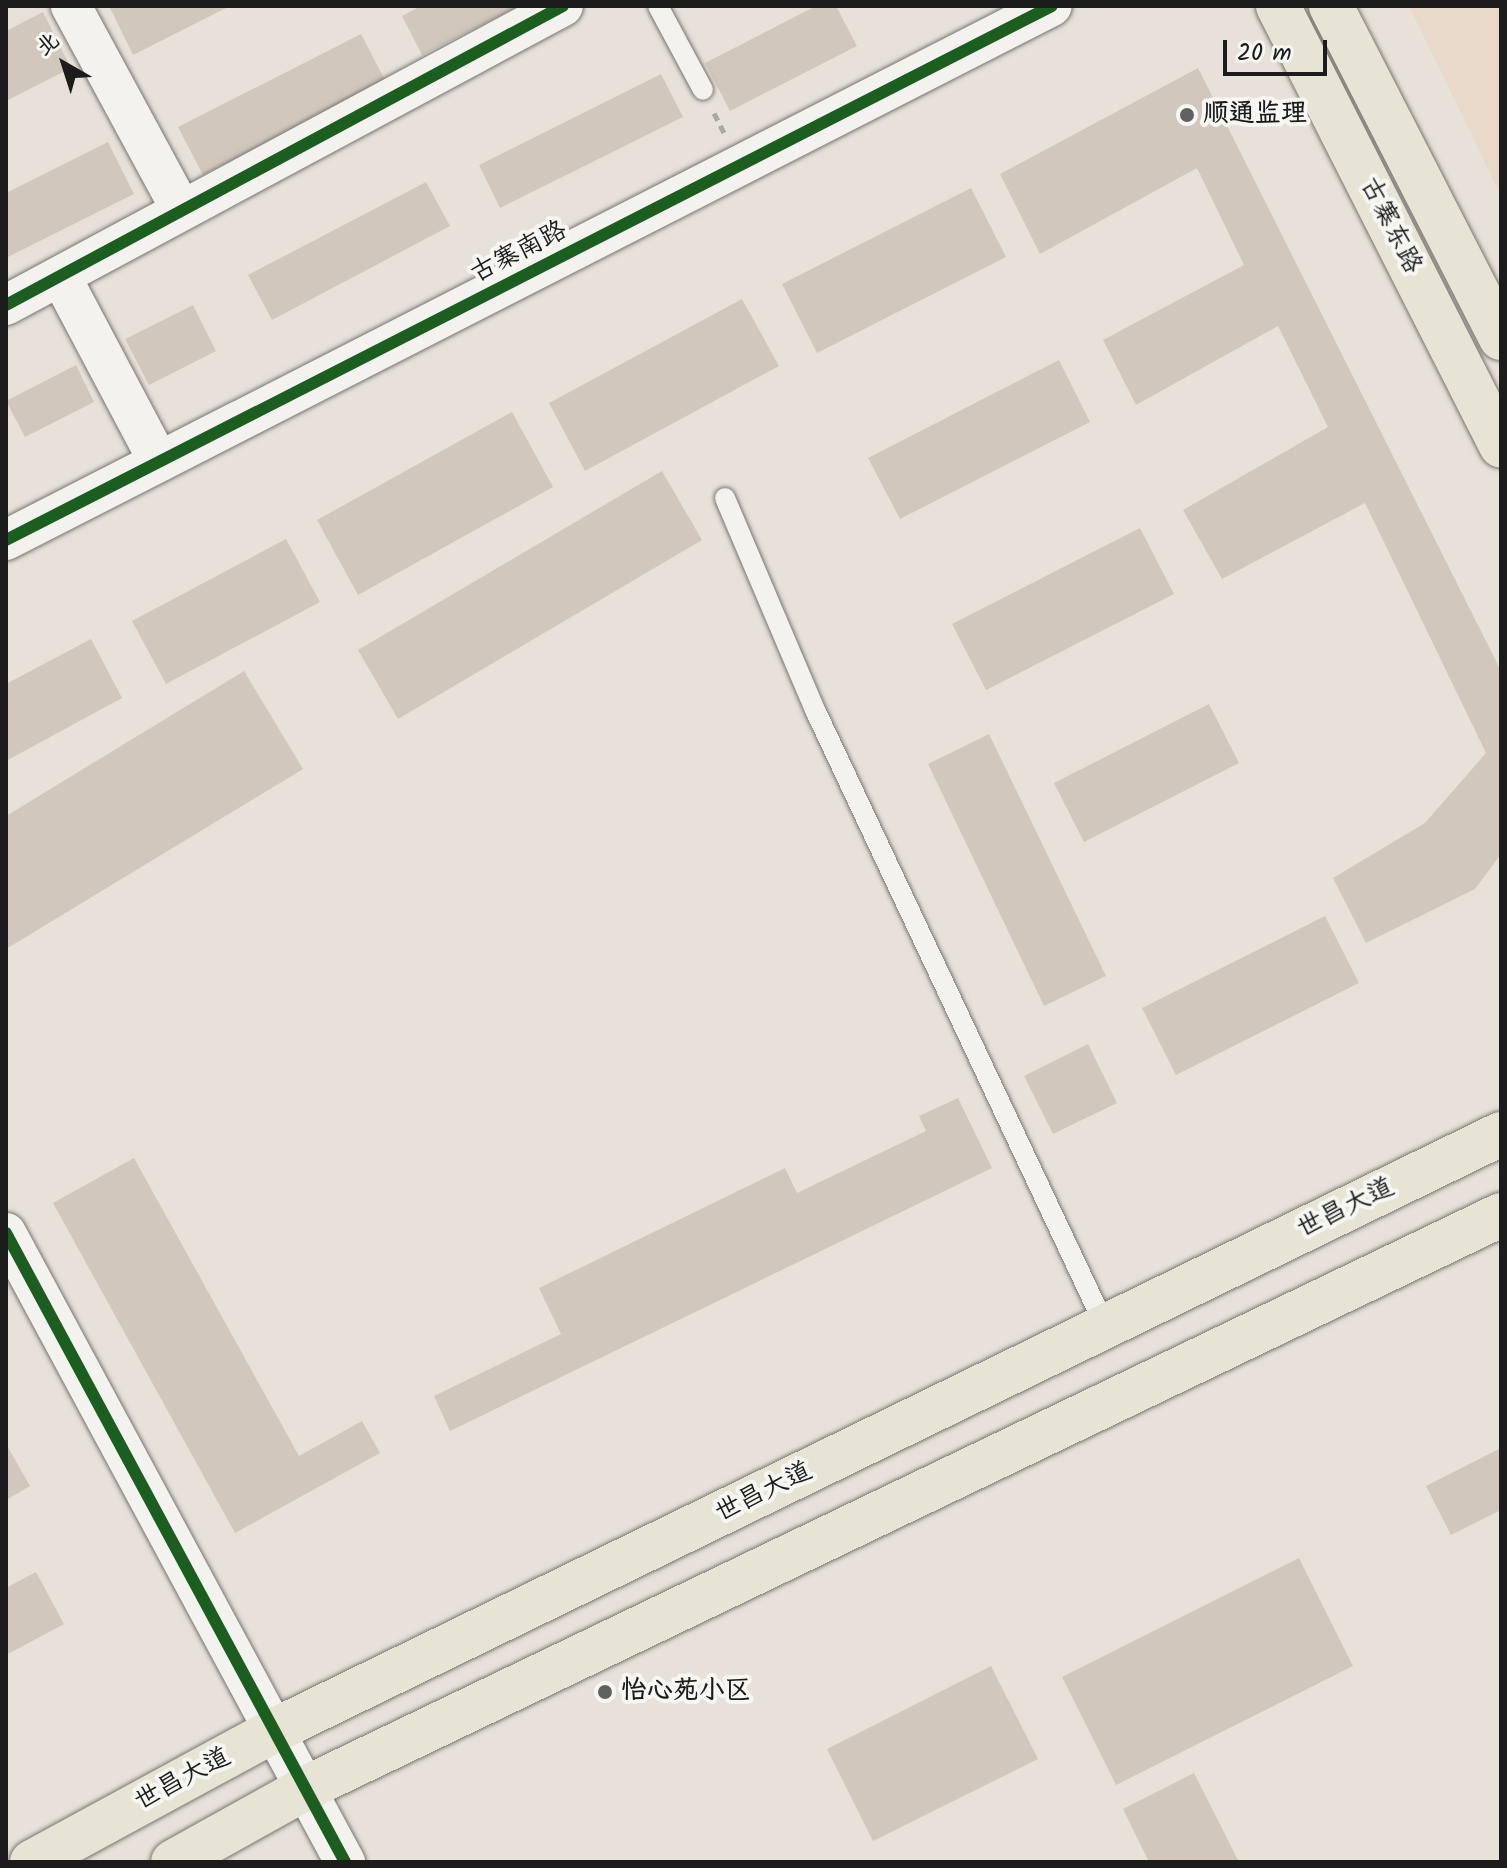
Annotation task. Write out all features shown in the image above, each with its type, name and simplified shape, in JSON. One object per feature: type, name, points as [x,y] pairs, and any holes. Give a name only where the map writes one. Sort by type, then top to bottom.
[{"type":"main road","name":"古寨东路","points":[[1278,6],[1501,446]]},
{"type":"main road","name":"古寨东路","points":[[1331,6],[1501,338]]},
{"type":"main road","name":"世昌大道","points":[[32,1862],[271,1732],[1501,1134]]},
{"type":"main road","points":[[173,1862],[304,1789],[1501,1215]]},
{"type":"street","points":[[71,6],[179,206]]},
{"type":"street","points":[[6,305],[61,277],[179,206],[563,6]]},
{"type":"street","name":"古寨南路","points":[[6,540],[1052,6]]},
{"type":"street","points":[[61,277],[159,462]]},
{"type":"street","points":[[6,1233],[271,1732],[345,1862]]},
{"type":"lane","points":[[658,6],[703,90]]},
{"type":"lane","points":[[725,498],[816,712],[1105,1326]]},
{"type":"path","points":[[703,90],[739,165]]},
{"type":"shaded area","points":[[1409,6],[1501,6],[1501,196]]},
{"type":"building","points":[[109,6],[230,6],[133,55]]},
{"type":"building","points":[[421,6],[519,6],[422,55],[402,16]]},
{"type":"building","points":[[816,6],[836,6],[857,46],[730,111],[705,63]]},
{"type":"building","points":[[43,12],[71,68],[6,101],[6,31]]},
{"type":"building","points":[[361,34],[386,82],[203,175],[178,127]]},
{"type":"building","points":[[1198,68],[1501,671],[1501,854],[1475,889],[1366,943],[1333,878],[1425,823],[1486,753],[1365,503],[1222,579],[1183,510],[1328,427],[1278,326],[1136,405],[1103,340],[1244,265],[1197,168],[1040,254],[1000,174]]},
{"type":"building","points":[[661,74],[683,117],[500,208],[479,165]]},
{"type":"building","points":[[108,142],[134,194],[6,258],[6,193]]},
{"type":"building","points":[[426,182],[450,226],[272,320],[248,275]]},
{"type":"building","points":[[971,188],[1006,257],[817,353],[782,284]]},
{"type":"building","points":[[742,299],[779,366],[585,471],[549,403]]},
{"type":"building","points":[[193,305],[216,351],[149,385],[125,339]]},
{"type":"building","points":[[1059,360],[1090,422],[900,519],[868,458]]},
{"type":"building","points":[[76,365],[94,402],[25,437],[6,401]]},
{"type":"building","points":[[512,412],[553,487],[358,595],[317,520]]},
{"type":"building","points":[[662,471],[702,540],[398,719],[358,650]]},
{"type":"building","points":[[1140,528],[1174,594],[986,690],[952,624]]},
{"type":"building","points":[[286,539],[320,602],[166,684],[132,621]]},
{"type":"building","points":[[91,639],[122,698],[6,761],[6,684]]},
{"type":"building","points":[[244,671],[303,769],[6,949],[6,816]]},
{"type":"building","points":[[1209,704],[1239,763],[1084,842],[1054,783]]},
{"type":"building","points":[[989,734],[1106,976],[1044,1006],[928,764]]},
{"type":"building","points":[[1325,916],[1359,983],[1176,1075],[1142,1008]]},
{"type":"building","points":[[1088,1044],[1117,1103],[1053,1134],[1024,1076]]},
{"type":"building","points":[[958,1098],[992,1168],[450,1431],[434,1396],[561,1334],[539,1288],[785,1168],[797,1193],[926,1131],[919,1116]]},
{"type":"building","points":[[134,1158],[299,1456],[362,1421],[380,1453],[235,1533],[53,1203]]},
{"type":"building","points":[[6,1444],[30,1486],[6,1500]]},
{"type":"building","points":[[1501,1448],[1501,1510],[1451,1535],[1426,1486]]},
{"type":"building","points":[[1299,1558],[1353,1666],[1116,1785],[1062,1677]]},
{"type":"building","points":[[36,1572],[64,1624],[6,1655],[6,1588]]},
{"type":"building","points":[[991,1666],[1038,1759],[873,1841],[827,1749]]},
{"type":"building","points":[[1194,1773],[1239,1862],[1149,1862],[1123,1809]]},
{"type":"cycle path","points":[[6,305],[563,6]]},
{"type":"cycle path","points":[[6,540],[1052,6]]},
{"type":"cycle path","points":[[6,1233],[345,1862]]},
{"type":"place","name":"顺通监理","points":[[1187,115]]},
{"type":"place","name":"怡心苑小区","points":[[605,1692]]}]
